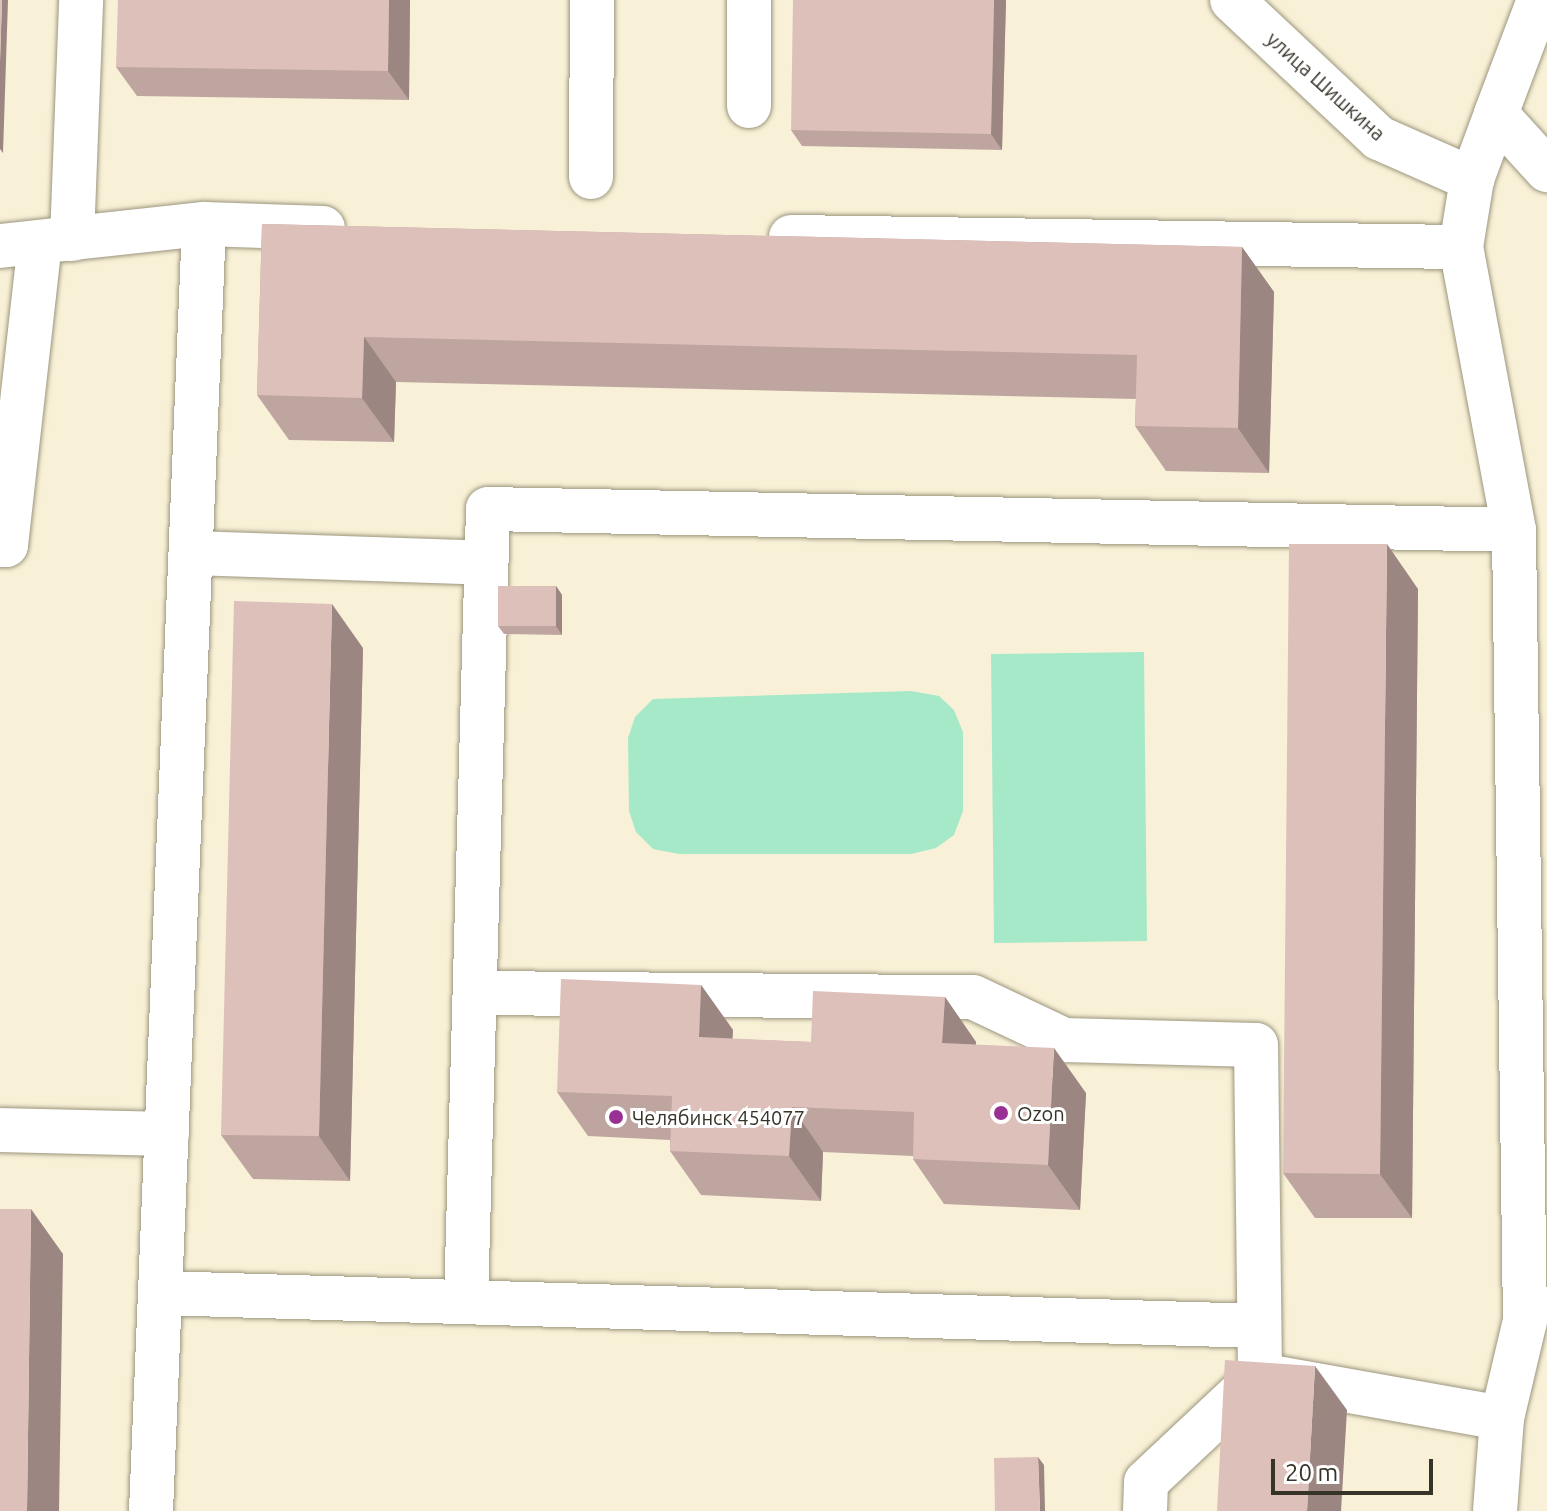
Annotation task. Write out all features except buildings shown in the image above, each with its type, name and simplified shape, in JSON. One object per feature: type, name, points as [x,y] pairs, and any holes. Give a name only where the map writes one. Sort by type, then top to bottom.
[{"type":"street","points":[[0,545],[6,545],[37,242],[81,0]]},
{"type":"street","points":[[591,177],[592,0]]},
{"type":"street","points":[[749,0],[749,106]]},
{"type":"street","name":"улица Шишкина","points":[[1232,0],[1379,138],[1472,179]]},
{"type":"street","points":[[1495,1511],[1502,1418],[1525,1321],[1514,530],[1461,247],[1472,179],[1539,0]]},
{"type":"street","points":[[1504,94],[1547,44]]},
{"type":"street","points":[[1504,94],[1547,170]]},
{"type":"street","points":[[37,242],[204,224],[359,229]]},
{"type":"street","points":[[151,1511],[204,224]]},
{"type":"street","points":[[753,237],[1461,247]]},
{"type":"street","points":[[466,1302],[488,509],[1514,530]]},
{"type":"street","points":[[191,553],[486,563]]},
{"type":"street","points":[[476,993],[973,997],[1064,1040],[1256,1045],[1260,1375],[1146,1482],[1145,1511]]},
{"type":"street","points":[[0,1130],[167,1134]]},
{"type":"street","points":[[160,1293],[1259,1326]]},
{"type":"street","points":[[1260,1375],[1502,1418]]},
{"type":"green space","points":[[1144,652],[1147,941],[994,943],[991,654]]},
{"type":"green space","points":[[911,691],[939,696],[954,710],[963,732],[963,811],[954,835],[936,848],[911,854],[679,854],[653,849],[636,832],[629,811],[628,738],[635,717],[653,699]]},
{"type":"place","name":"Ozon","points":[[1001,1113]]},
{"type":"place","name":"Челябинск 454077","points":[[616,1117]]}]
